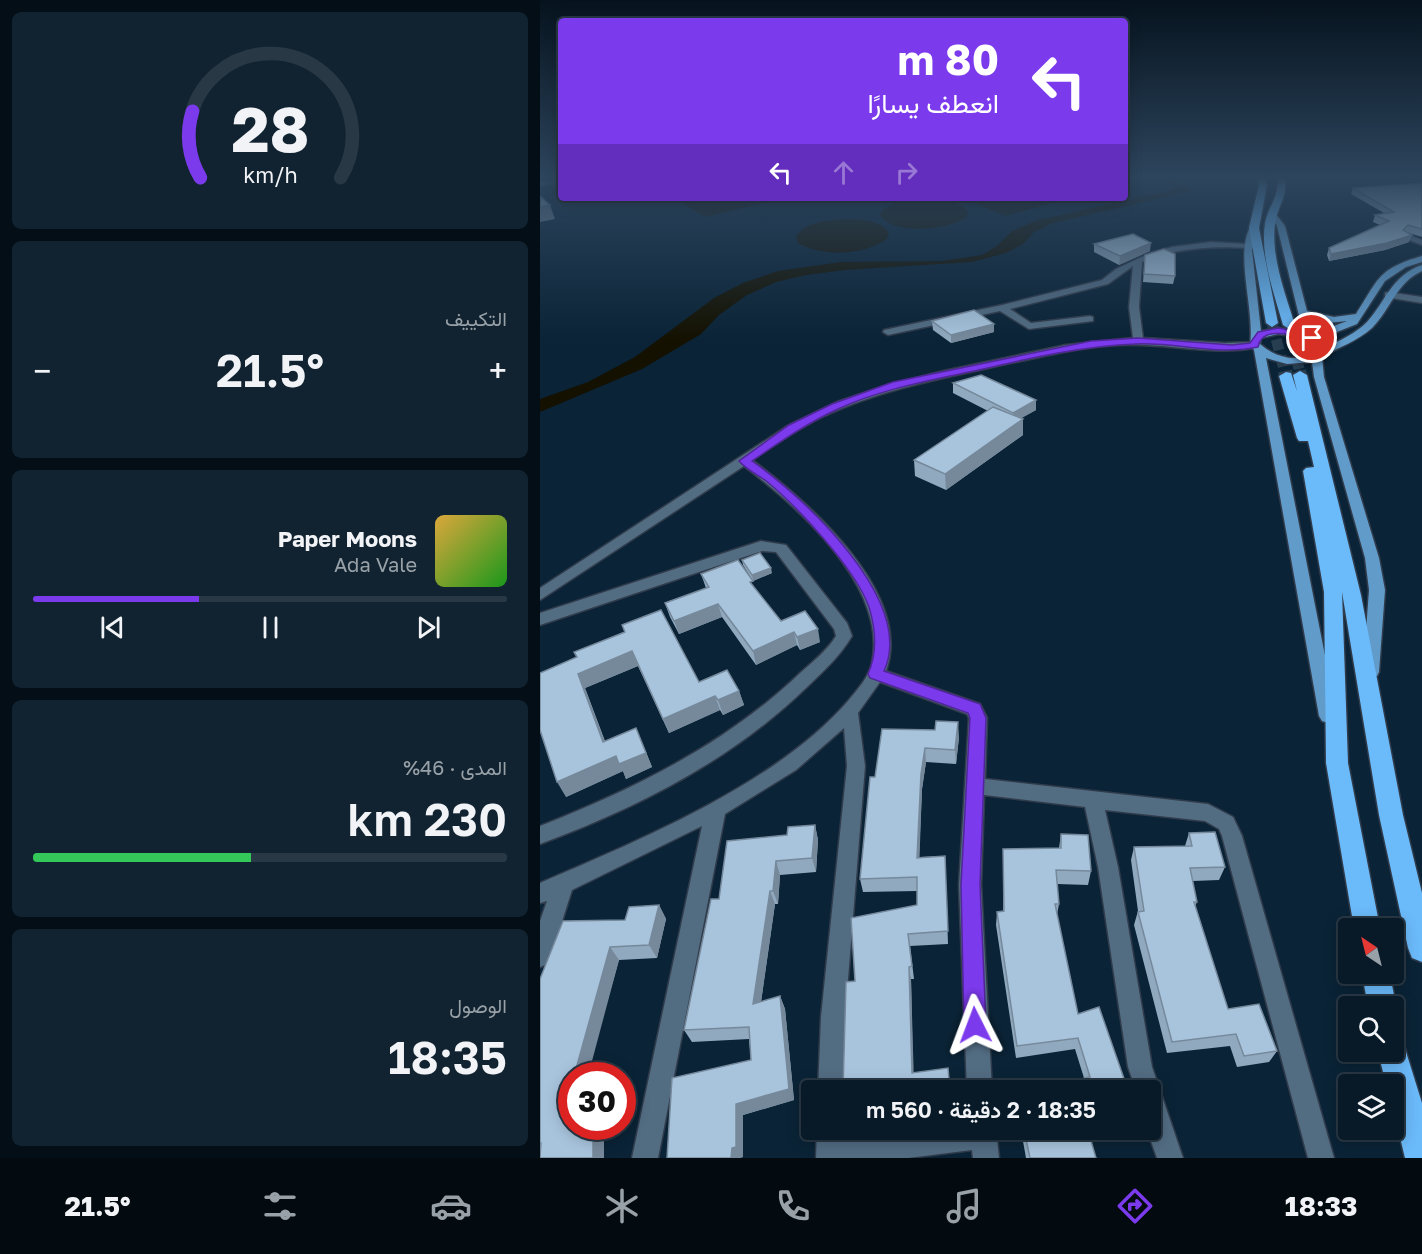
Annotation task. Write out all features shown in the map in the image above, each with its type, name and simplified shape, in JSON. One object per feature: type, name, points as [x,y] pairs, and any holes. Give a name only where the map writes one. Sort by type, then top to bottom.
[{"type":"highway","points":[[1255,232],[1272,324]]},
{"type":"highway","points":[[1270,232],[1274,271],[1289,326]]},
{"type":"highway","points":[[1365,918],[1337,763],[1333,592],[1293,376],[1352,595],[1391,815],[1422,948]]},
{"type":"highway","points":[[1396,1062],[1421,1158]]},
{"type":"main road","points":[[1251,232],[1247,256],[1253,290],[1257,344],[1337,763]]},
{"type":"main road","points":[[1282,232],[1310,338]]},
{"type":"main road","points":[[1310,338],[1349,325],[1363,311],[1381,279],[1403,265],[1422,259]]},
{"type":"main road","points":[[1257,344],[1288,360],[1299,361],[1319,355],[1346,341],[1370,324],[1400,280],[1422,268]]},
{"type":"main road","points":[[1302,312],[1318,318],[1336,320],[1349,318],[1363,311]]},
{"type":"main road","points":[[1257,344],[1261,334],[1278,331],[1310,338],[1322,348],[1319,355],[1319,377],[1372,558],[1377,590],[1369,696]]},
{"type":"street","points":[[1407,236],[1422,243]]},
{"type":"street","points":[[888,332],[1002,308],[1105,282],[1112,275],[1138,261],[1167,251],[1203,244],[1248,246]]},
{"type":"street","points":[[1138,261],[1134,308],[1138,341]]},
{"type":"street","points":[[1388,296],[1422,300]]},
{"type":"street","points":[[1002,308],[1029,326],[1090,319]]},
{"type":"street","points":[[540,595],[810,418],[893,386],[1091,344],[1138,341],[1232,348],[1257,344]]},
{"type":"street","points":[[540,893],[636,850],[717,808],[796,761],[837,725],[869,688],[880,663],[884,641],[875,606],[861,579],[836,546],[802,509],[769,478],[745,461]]},
{"type":"street","points":[[540,619],[761,546],[772,546],[781,548],[841,627],[844,636],[837,648],[774,708],[719,749],[671,777],[596,814],[540,835]]},
{"type":"street","points":[[875,674],[974,709],[978,718],[970,885],[979,1080]]},
{"type":"street","points":[[831,1080],[833,1017],[856,766],[853,728],[849,711]]},
{"type":"street","points":[[975,786],[1208,813],[1226,823],[1232,836],[1321,1158]]},
{"type":"street","points":[[1093,800],[1108,867],[1140,1067],[1145,1080]]},
{"type":"street","points":[[645,1158],[717,808]]},
{"type":"street","points":[[540,956],[564,883]]},
{"type":"street","points":[[1161,1131],[1170,1158]]},
{"type":"street","points":[[829,1148],[984,1141]]},
{"type":"shaded area","points":[[799,232],[889,233],[887,239],[877,245],[842,253],[808,248],[798,243],[796,237]]},
{"type":"shaded area","points":[[1011,232],[1034,232],[1023,244],[1006,253],[972,262],[845,270],[776,282],[747,295],[719,315],[701,334],[642,369],[540,412],[540,399],[588,382],[635,357],[714,298],[743,283],[778,271],[841,262],[942,261],[982,255],[997,246]]},
{"type":"building","points":[[1364,232],[1407,232],[1412,235],[1387,243],[1331,254],[1329,248]]},
{"type":"building","points":[[1133,234],[1151,243],[1120,256],[1094,244]]},
{"type":"building","points":[[1164,249],[1175,254],[1175,276],[1144,274],[1145,255]]},
{"type":"building","points":[[974,310],[994,324],[951,335],[932,321]]},
{"type":"building","points":[[981,375],[1036,400],[1013,413],[953,383]]},
{"type":"building","points":[[993,407],[1023,419],[945,474],[914,460]]},
{"type":"building","points":[[760,553],[771,568],[752,575],[742,560]]},
{"type":"building","points":[[738,560],[753,581],[750,582],[781,621],[805,611],[818,629],[797,637],[794,632],[753,651],[718,604],[674,621],[665,603],[709,587],[701,574]]},
{"type":"building","points":[[661,610],[699,682],[727,670],[739,691],[718,700],[715,696],[663,719],[632,651],[578,674],[603,742],[636,728],[646,753],[619,764],[616,756],[557,782],[540,730],[540,673],[577,657],[574,652],[625,632],[622,625]]},
{"type":"building","points":[[936,721],[958,722],[955,750],[925,748],[921,774],[917,858],[945,856],[948,931],[908,934],[912,966],[909,967],[912,1073],[948,1068],[949,1080],[843,1080],[846,982],[855,981],[851,918],[917,905],[917,877],[860,879],[870,777],[875,777],[882,729],[935,730]]},
{"type":"building","points":[[815,825],[812,858],[776,861],[773,891],[770,891],[753,1004],[780,996],[789,1089],[736,1104],[736,1147],[732,1148],[731,1158],[667,1158],[672,1078],[751,1060],[749,1027],[684,1030],[711,899],[719,899],[727,841],[787,835],[788,827]]},
{"type":"building","points":[[1215,832],[1225,867],[1190,868],[1197,902],[1194,902],[1228,1009],[1259,1004],[1277,1051],[1244,1056],[1236,1034],[1172,1042],[1138,912],[1144,911],[1134,847],[1192,846],[1189,833]]},
{"type":"building","points":[[1061,834],[1088,835],[1091,871],[1056,870],[1059,904],[1055,904],[1078,1014],[1099,1007],[1125,1080],[1077,1080],[1090,1077],[1078,1038],[1017,1046],[997,912],[1004,911],[1003,849],[1061,848]]},
{"type":"building","points":[[659,905],[649,945],[610,947],[578,1062],[558,1062],[558,1140],[593,1140],[593,1158],[540,1158],[540,979],[563,921],[625,920],[629,907]]},
{"type":"building","points":[[1026,1140],[1091,1140],[1096,1158],[1030,1158]]},
{"type":"tunnel","points":[[1272,323],[1285,373]]},
{"type":"tunnel","points":[[1289,325],[1300,373]]},
{"type":"tunnel","points":[[1285,371],[1286,376]]},
{"type":"tunnel","points":[[1299,371],[1300,375]]},
{"type":"route","points":[[975,1025],[970,885],[978,718],[974,709],[875,674],[880,663],[884,641],[875,606],[861,579],[836,546],[802,509],[769,478],[745,461],[793,428],[835,406],[893,386],[1010,360],[1091,344],[1138,341],[1232,348],[1255,345],[1256,337],[1278,331],[1299,333],[1312,338]]}]
